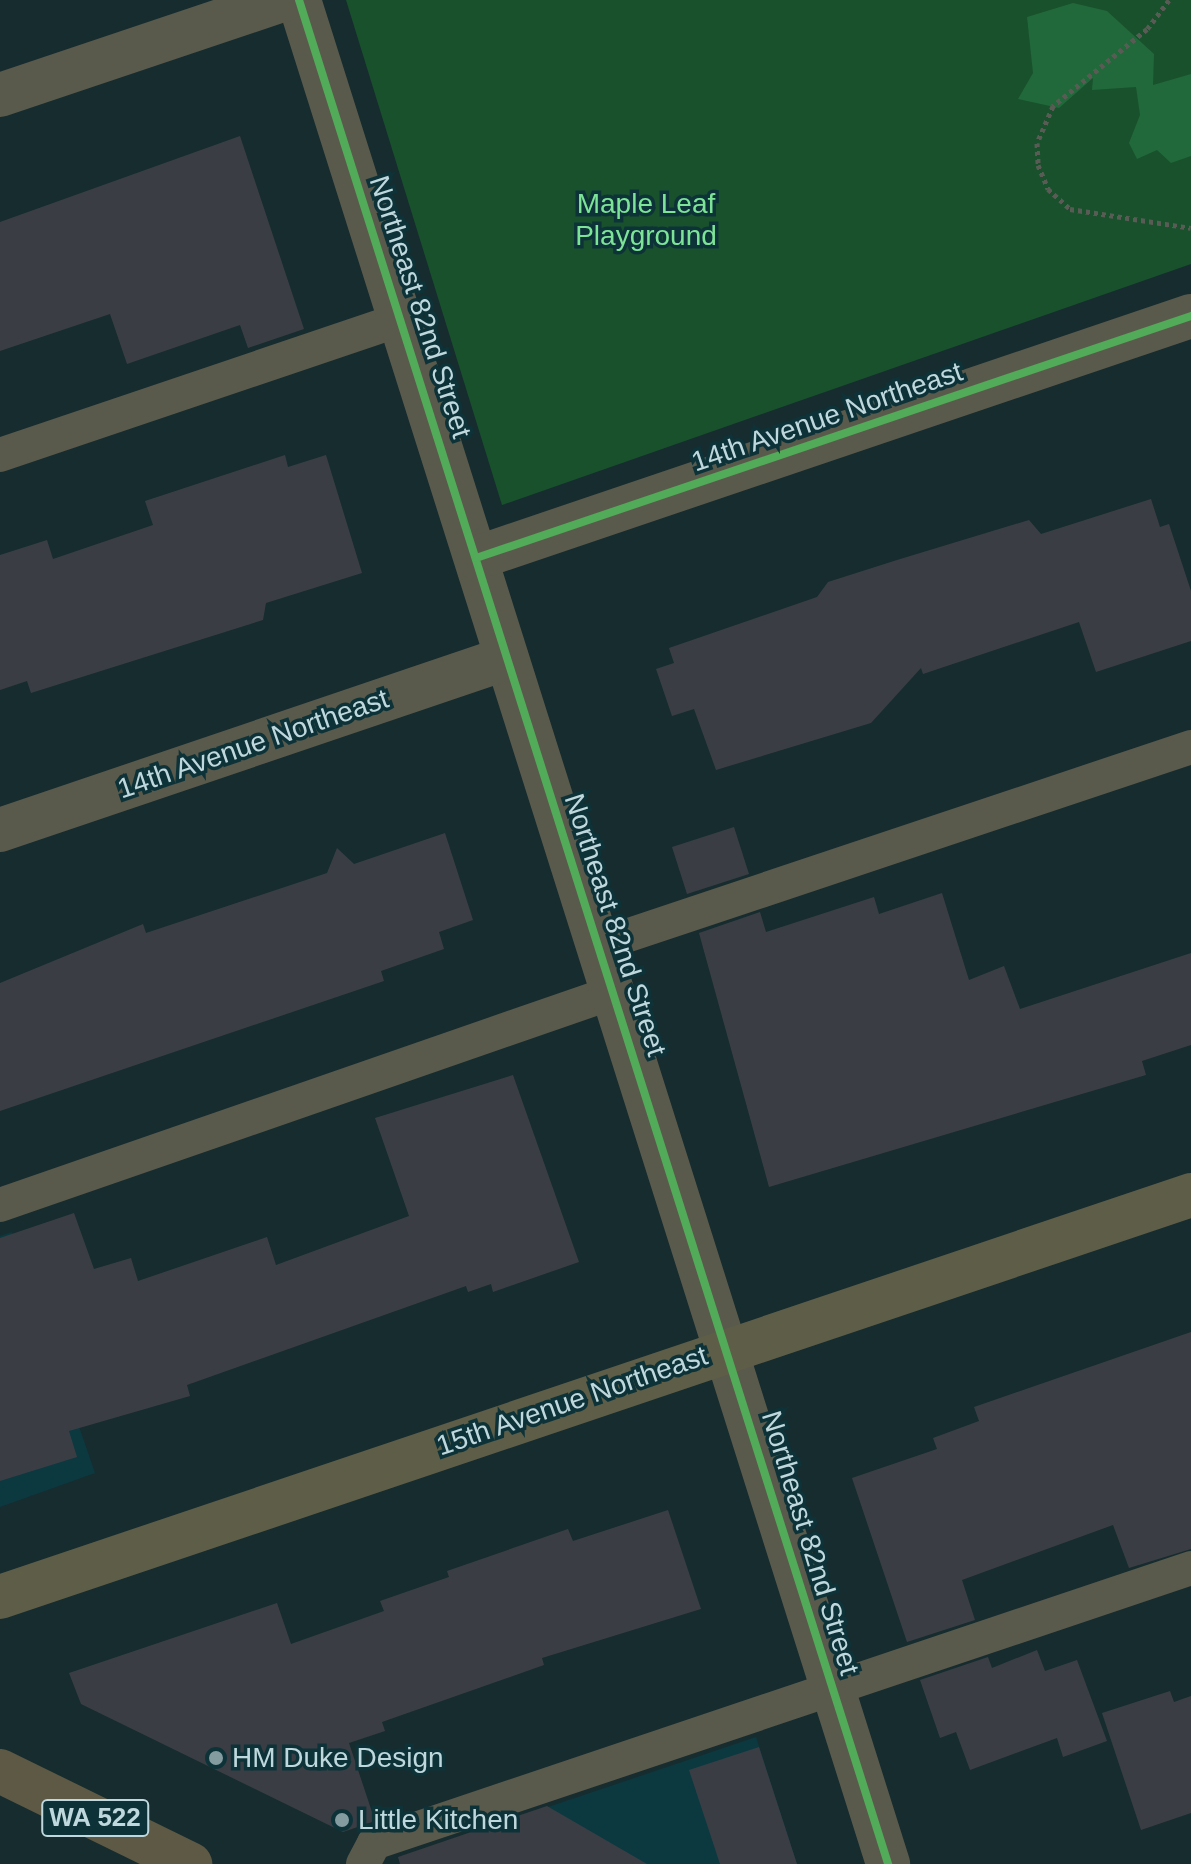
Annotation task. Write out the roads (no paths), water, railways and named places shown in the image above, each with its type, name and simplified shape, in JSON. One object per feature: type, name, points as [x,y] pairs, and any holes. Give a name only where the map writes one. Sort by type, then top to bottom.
[{"type":"main road","name":"WA 522","points":[[0,1771],[177,1861]]},
{"type":"street","points":[[0,95],[282,0]]},
{"type":"street","name":"Northeast 82nd Street","points":[[299,0],[888,1864]]},
{"type":"street","name":"14th Avenue Northeast","points":[[476,558],[1191,316]]},
{"type":"street","name":"14th Avenue Northeast","points":[[0,830],[507,658]]},
{"type":"street","name":"15th Avenue Northeast","points":[[0,1597],[727,1348],[1191,1195]]},
{"type":"lane","points":[[0,455],[401,319]]},
{"type":"lane","points":[[599,945],[1191,747]]},
{"type":"lane","points":[[0,1205],[614,992]]},
{"type":"lane","points":[[363,1864],[374,1843],[1191,1568]]},
{"type":"place","name":"HM Duke Design","points":[[216,1758]]},
{"type":"place","name":"Little Kitchen","points":[[342,1820]]},
{"type":"park label","name":"Maple Leaf Playground","points":[[646,220]]}]
